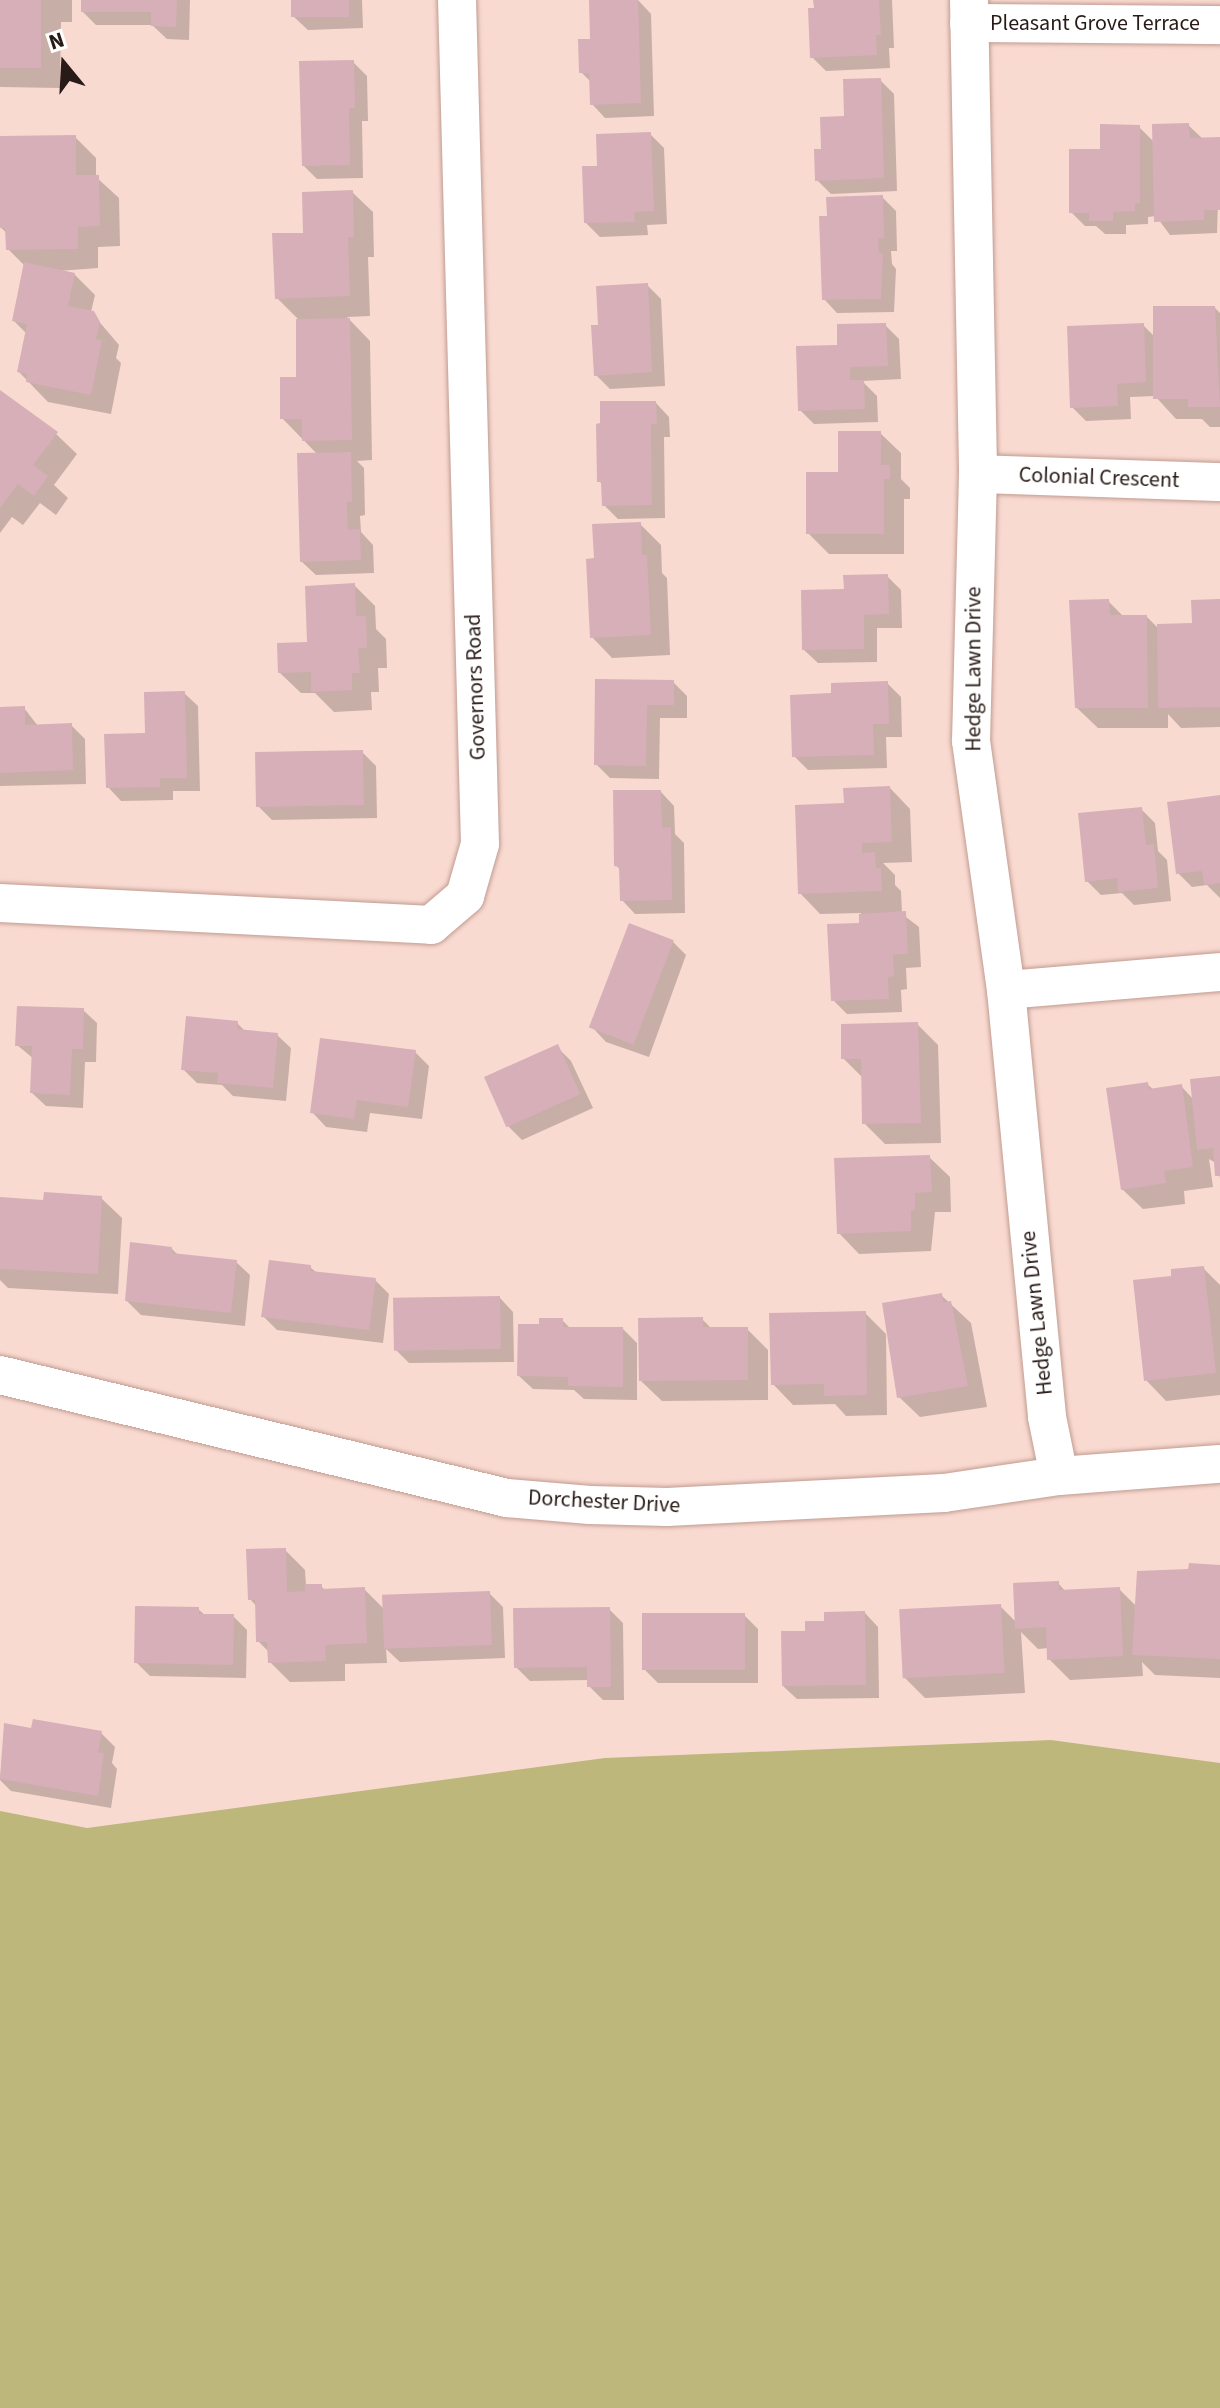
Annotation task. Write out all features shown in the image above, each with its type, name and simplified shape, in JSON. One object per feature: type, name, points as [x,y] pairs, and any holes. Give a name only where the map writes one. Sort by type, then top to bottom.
[{"type":"street","name":"Governors Road","points":[[0,903],[431,925],[465,896],[480,844],[457,0]]},
{"type":"street","name":"Pleasant Grove Terrace","points":[[969,11],[1220,25]]},
{"type":"street","name":"Hedge Lawn Drive","points":[[969,11],[978,474],[971,741],[1006,990],[1047,1417],[1059,1476]]},
{"type":"street","name":"Colonial Crescent","points":[[978,474],[1220,482]]},
{"type":"street","points":[[1006,990],[1220,972]]},
{"type":"street","name":"Dorchester Drive","points":[[0,1375],[507,1498],[667,1507],[944,1493],[1059,1476],[1220,1464]]},
{"type":"shaded area","points":[[1051,1740],[1220,1763],[1220,2408],[0,2408],[0,1811],[87,1828],[605,1758]]},
{"type":"building","points":[[0,0],[41,0],[41,68],[0,68]]},
{"type":"building","points":[[81,0],[177,0],[176,27],[151,26],[151,12],[81,12]]},
{"type":"building","points":[[291,0],[349,0],[349,17],[291,17]]},
{"type":"building","points":[[589,0],[638,0],[641,103],[590,105],[589,73],[579,73],[578,39],[590,39]]},
{"type":"building","points":[[813,0],[879,0],[881,35],[876,35],[877,55],[810,58],[808,8],[814,8]]},
{"type":"building","points":[[354,60],[355,108],[349,108],[350,165],[302,166],[299,61]]},
{"type":"building","points":[[881,78],[884,178],[815,181],[814,149],[821,149],[820,117],[844,116],[843,79]]},
{"type":"building","points":[[1189,123],[1190,138],[1220,137],[1220,210],[1204,210],[1204,220],[1154,222],[1152,124]]},
{"type":"building","points":[[1100,124],[1140,125],[1140,203],[1135,204],[1135,211],[1113,212],[1113,221],[1089,221],[1089,213],[1069,213],[1069,149],[1100,149]]},
{"type":"building","points":[[651,132],[654,211],[634,212],[635,222],[584,223],[582,166],[597,166],[596,134]]},
{"type":"building","points":[[76,135],[76,175],[99,175],[100,226],[78,227],[78,249],[6,250],[5,228],[0,228],[0,136]]},
{"type":"building","points":[[353,190],[354,237],[348,237],[350,296],[275,299],[272,233],[303,233],[302,192]]},
{"type":"building","points":[[883,195],[884,238],[878,238],[879,253],[883,253],[881,299],[822,300],[819,216],[827,216],[826,197]]},
{"type":"building","points":[[24,262],[75,273],[68,306],[94,311],[100,322],[96,339],[102,340],[91,395],[26,382],[27,374],[17,372],[27,324],[12,321]]},
{"type":"building","points":[[648,283],[652,372],[594,376],[591,325],[598,325],[596,286]]},
{"type":"building","points":[[1153,306],[1215,306],[1220,407],[1188,407],[1188,399],[1153,399]]},
{"type":"building","points":[[350,318],[352,440],[302,441],[302,419],[280,419],[280,377],[296,377],[296,319]]},
{"type":"building","points":[[886,323],[888,366],[850,367],[850,380],[864,380],[865,409],[798,411],[796,346],[837,345],[837,324]]},
{"type":"building","points":[[1144,323],[1146,382],[1117,384],[1118,406],[1070,408],[1067,326]]},
{"type":"building","points":[[0,390],[58,432],[33,465],[48,476],[34,496],[18,484],[0,508]]},
{"type":"building","points":[[600,401],[656,401],[657,424],[651,424],[652,505],[602,506],[601,482],[597,482],[596,424],[600,423]]},
{"type":"building","points":[[838,431],[881,431],[881,465],[890,465],[890,479],[884,479],[884,534],[806,534],[806,472],[838,472]]},
{"type":"building","points":[[351,452],[352,502],[347,502],[348,530],[360,529],[361,560],[300,562],[297,453]]},
{"type":"building","points":[[641,522],[642,555],[647,555],[651,635],[590,638],[586,559],[594,558],[592,524]]},
{"type":"building","points":[[888,574],[889,614],[864,615],[864,649],[802,650],[801,590],[844,589],[843,575]]},
{"type":"building","points":[[355,583],[356,616],[366,616],[367,648],[358,648],[360,673],[352,673],[352,690],[311,692],[311,672],[278,673],[277,643],[307,642],[305,586]]},
{"type":"building","points":[[1109,599],[1110,615],[1147,615],[1148,708],[1075,708],[1069,600]]},
{"type":"building","points":[[1220,599],[1220,707],[1158,708],[1157,624],[1192,623],[1191,600]]},
{"type":"building","points":[[595,679],[674,680],[674,705],[647,705],[646,766],[594,765]]},
{"type":"building","points":[[888,681],[889,724],[873,724],[874,755],[792,757],[790,695],[831,693],[831,683]]},
{"type":"building","points":[[185,691],[187,778],[160,778],[160,787],[106,788],[104,734],[145,733],[144,692]]},
{"type":"building","points":[[25,706],[25,725],[72,723],[73,770],[0,773],[0,707]]},
{"type":"building","points":[[363,750],[364,805],[256,807],[255,752]]},
{"type":"building","points":[[890,786],[892,842],[862,843],[862,853],[875,852],[876,868],[881,868],[882,891],[798,894],[795,805],[844,803],[843,788]]},
{"type":"building","points":[[613,790],[661,790],[662,828],[671,827],[672,900],[620,901],[619,867],[614,866]]},
{"type":"building","points":[[1220,795],[1220,883],[1204,885],[1202,871],[1176,874],[1167,802]]},
{"type":"building","points":[[1142,807],[1146,845],[1154,844],[1158,888],[1118,892],[1117,878],[1085,882],[1078,813]]},
{"type":"building","points":[[906,911],[908,954],[893,954],[894,976],[888,977],[889,999],[831,1001],[827,924],[859,923],[859,914]]},
{"type":"building","points":[[629,923],[674,940],[634,1045],[589,1028]]},
{"type":"building","points":[[17,1006],[84,1008],[83,1049],[72,1049],[70,1095],[30,1093],[32,1046],[15,1046]]},
{"type":"building","points":[[186,1016],[238,1021],[237,1029],[278,1033],[273,1088],[217,1083],[218,1073],[181,1070]]},
{"type":"building","points":[[918,1022],[921,1123],[862,1124],[861,1059],[841,1059],[841,1024]]},
{"type":"building","points":[[320,1038],[416,1050],[408,1107],[357,1100],[354,1119],[310,1113]]},
{"type":"building","points":[[558,1044],[580,1094],[506,1127],[484,1077]]},
{"type":"building","points":[[1220,1076],[1220,1176],[1215,1176],[1213,1148],[1197,1150],[1190,1079]]},
{"type":"building","points":[[1148,1082],[1149,1089],[1182,1084],[1193,1167],[1164,1171],[1166,1183],[1121,1190],[1106,1088]]},
{"type":"building","points":[[930,1155],[932,1192],[915,1193],[911,1231],[837,1234],[834,1158]]},
{"type":"building","points":[[44,1192],[102,1196],[98,1274],[0,1269],[0,1197],[43,1200]]},
{"type":"building","points":[[130,1242],[172,1247],[172,1253],[237,1260],[231,1313],[125,1301]]},
{"type":"building","points":[[269,1260],[311,1265],[311,1271],[376,1278],[369,1330],[261,1317]]},
{"type":"building","points":[[1204,1266],[1216,1373],[1144,1381],[1133,1280],[1171,1276],[1171,1269]]},
{"type":"building","points":[[942,1293],[943,1302],[951,1301],[968,1386],[897,1398],[882,1303]]},
{"type":"building","points":[[500,1296],[501,1349],[394,1351],[393,1298]]},
{"type":"building","points":[[866,1311],[867,1395],[824,1396],[824,1384],[771,1385],[769,1313]]},
{"type":"building","points":[[703,1317],[703,1327],[748,1327],[748,1380],[639,1381],[638,1318]]},
{"type":"building","points":[[539,1318],[563,1318],[563,1327],[623,1327],[623,1387],[568,1386],[568,1377],[517,1376],[518,1324],[539,1324]]},
{"type":"building","points":[[286,1548],[287,1592],[305,1591],[305,1584],[322,1584],[322,1589],[365,1587],[367,1643],[325,1645],[326,1661],[268,1663],[267,1642],[256,1642],[255,1600],[248,1600],[246,1549]]},
{"type":"building","points":[[1189,1563],[1220,1565],[1220,1659],[1132,1655],[1137,1571],[1188,1569]]},
{"type":"building","points":[[1059,1581],[1059,1590],[1120,1587],[1123,1656],[1047,1660],[1046,1627],[1015,1629],[1013,1583]]},
{"type":"building","points":[[490,1591],[492,1645],[384,1649],[382,1595]]},
{"type":"building","points":[[1001,1604],[1005,1673],[903,1678],[899,1609]]},
{"type":"building","points":[[135,1606],[199,1607],[199,1614],[234,1614],[233,1665],[134,1663]]},
{"type":"building","points":[[610,1607],[611,1687],[587,1687],[587,1667],[514,1668],[513,1608]]},
{"type":"building","points":[[865,1611],[866,1685],[782,1686],[781,1631],[805,1631],[805,1621],[824,1621],[824,1612]]},
{"type":"building","points":[[642,1613],[745,1613],[745,1670],[642,1670]]},
{"type":"building","points":[[33,1719],[102,1731],[98,1752],[104,1753],[98,1796],[0,1779],[4,1723],[31,1728]]}]
